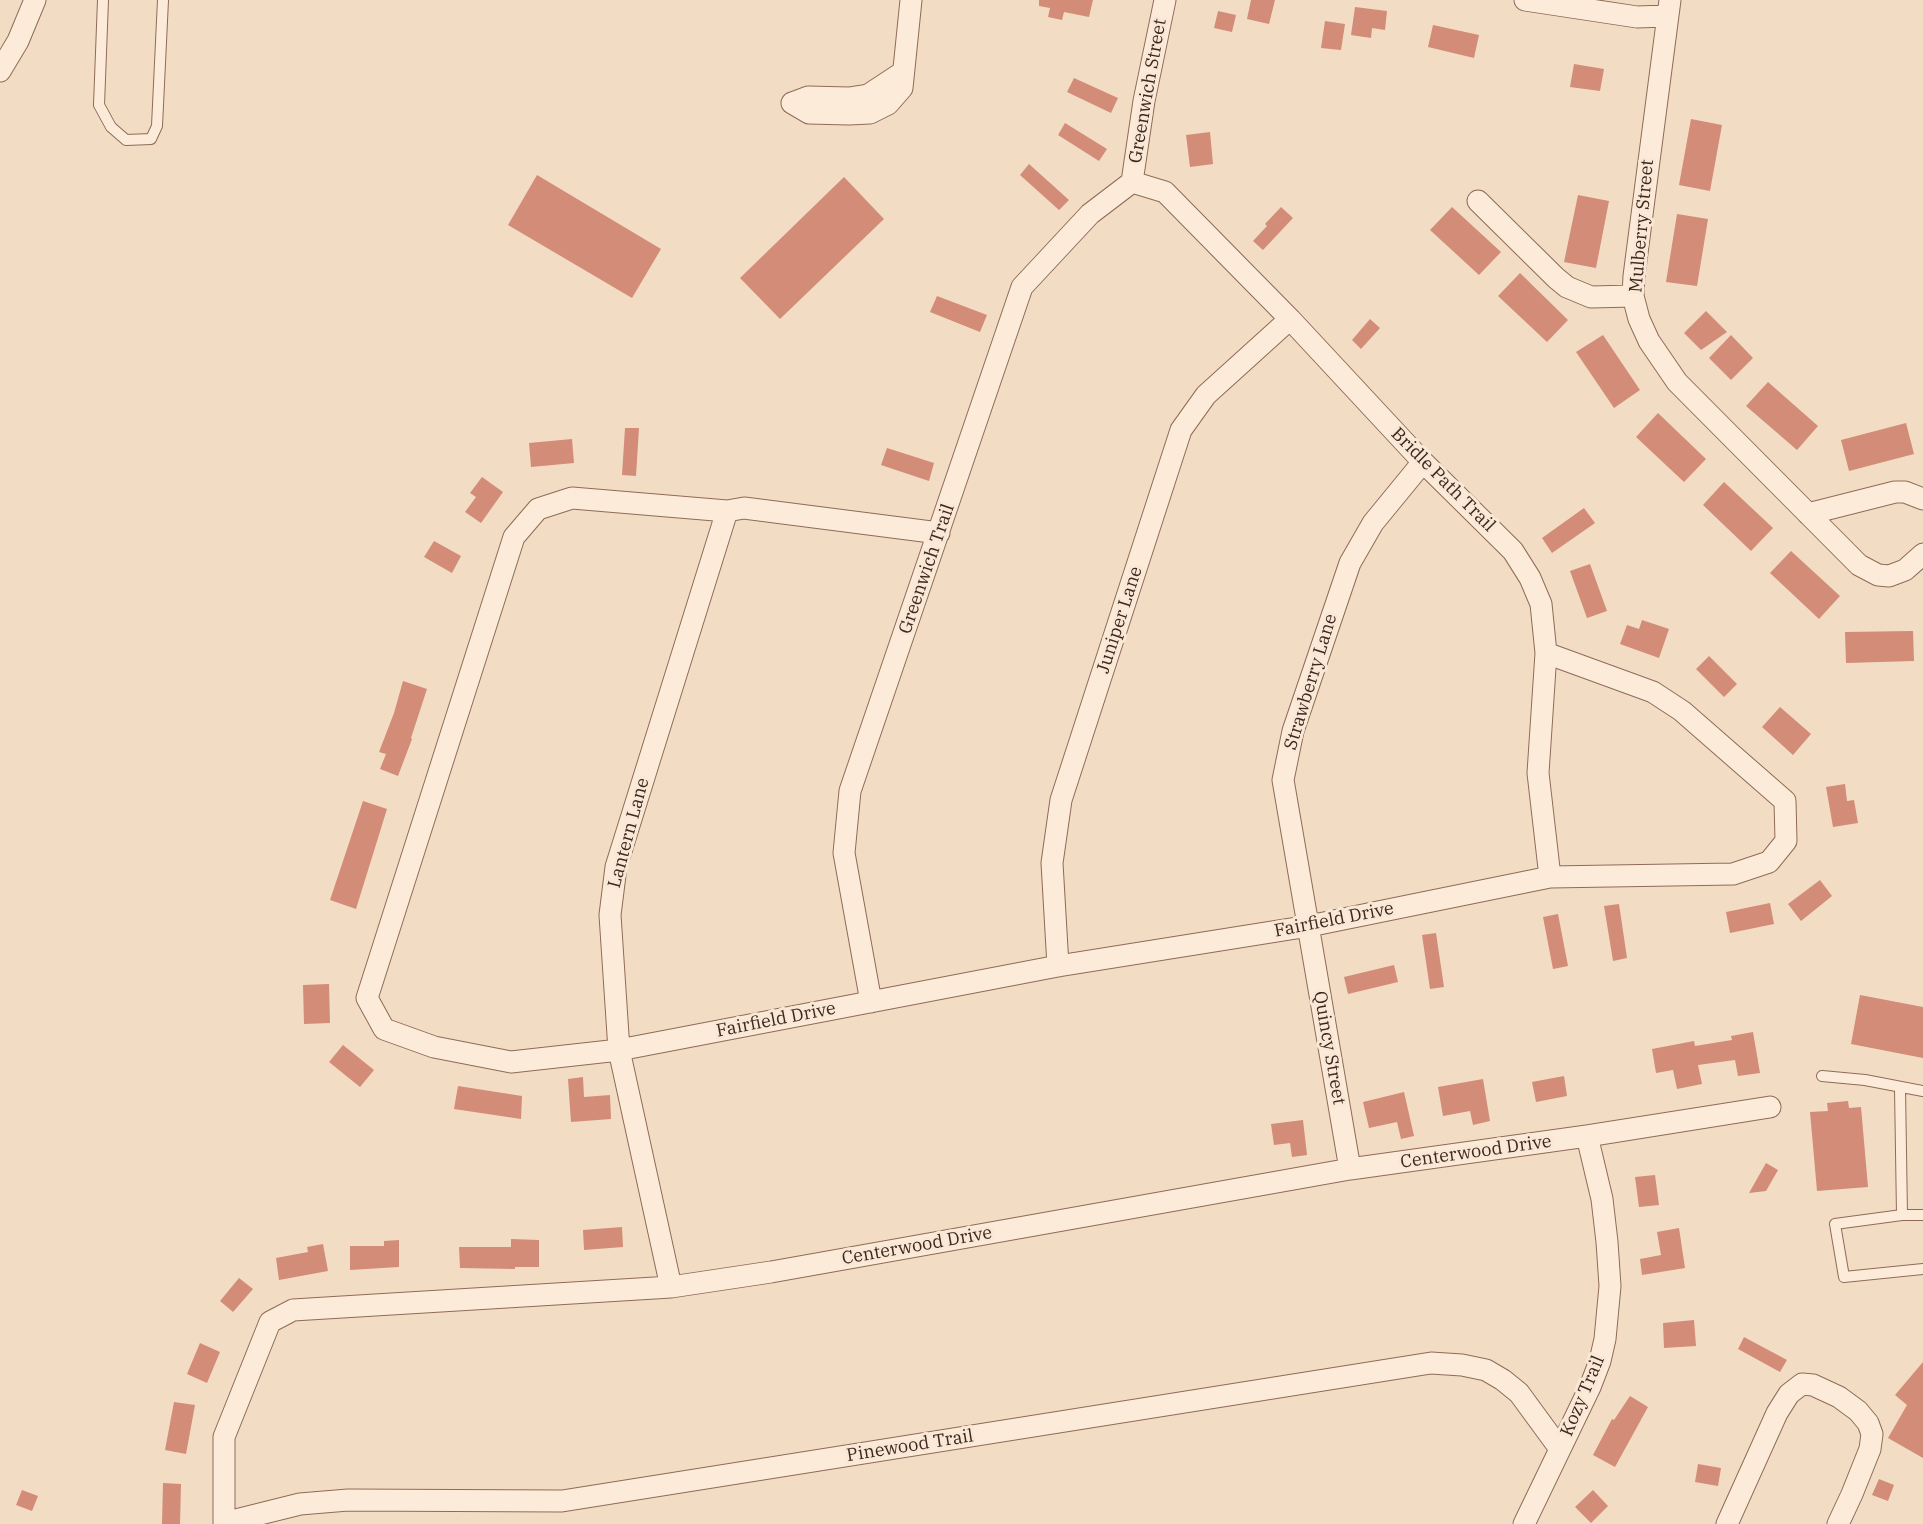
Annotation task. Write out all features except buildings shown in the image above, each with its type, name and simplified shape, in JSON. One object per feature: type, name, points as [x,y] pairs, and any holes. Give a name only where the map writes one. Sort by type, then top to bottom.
[{"type":"street","points":[[0,71],[18,41],[35,0]]},
{"type":"street","points":[[903,72],[911,0]]},
{"type":"street","name":"Greenwich Street","points":[[1132,182],[1144,101],[1165,0]]},
{"type":"street","points":[[1525,0],[1637,17],[1668,8]]},
{"type":"street","name":"Mulberry Street","points":[[1668,8],[1637,244],[1633,296],[1649,341],[1676,382],[1859,565],[1878,575],[1889,576],[1905,570],[1923,554]]},
{"type":"street","name":"Bridle Path Trail","points":[[1132,182],[1166,192],[1290,319],[1423,462],[1513,551],[1530,578],[1541,604],[1546,653],[1538,773],[1550,877]]},
{"type":"street","name":"Greenwich Trail","points":[[871,1002],[844,853],[850,791],[1022,288],[1090,214],[1132,182]]},
{"type":"street","points":[[1478,201],[1567,287],[1591,297],[1633,296]]},
{"type":"street","name":"Juniper Lane","points":[[1058,966],[1052,863],[1061,800],[1181,430],[1206,395],[1290,319]]},
{"type":"street","name":"Strawberry Lane","points":[[1309,926],[1283,780],[1293,731],[1350,563],[1373,523],[1423,462]]},
{"type":"street","points":[[1808,514],[1895,492],[1905,492],[1923,499]]},
{"type":"street","name":"Fairfield Drive","points":[[939,533],[744,509],[727,511],[572,498],[538,509],[514,537],[367,998],[384,1029],[434,1047],[511,1062],[619,1050],[1058,966],[1309,926],[1550,877],[1734,874],[1769,862],[1786,841],[1785,801],[1682,712],[1653,692],[1546,653]]},
{"type":"street","name":"Lantern Lane","points":[[671,1287],[619,1050],[610,915],[616,867],[727,511]]},
{"type":"street","name":"Quincy Street","points":[[1309,926],[1350,1169]]},
{"type":"street","name":"Centerwood Drive","points":[[223,1524],[223,1437],[270,1322],[293,1310],[671,1287],[1350,1169],[1770,1107]]},
{"type":"street","name":"Kozy Trail","points":[[1524,1524],[1600,1361],[1606,1326],[1610,1286],[1607,1242],[1602,1199],[1587,1136]]},
{"type":"street","name":"Pinewood Trail","points":[[223,1524],[300,1504],[348,1500],[562,1501],[1432,1363],[1486,1370],[1503,1380],[1527,1402],[1560,1449]]},
{"type":"street","points":[[1727,1524],[1777,1413],[1789,1394],[1802,1384],[1813,1385],[1848,1404],[1868,1423],[1872,1434],[1870,1449],[1838,1524]]},
{"type":"lane","points":[[103,0],[99,105],[111,127],[126,141],[151,139],[157,126],[163,0]]},
{"type":"lane","points":[[1822,1076],[1865,1080],[1923,1091]]},
{"type":"lane","points":[[1900,1087],[1902,1215]]},
{"type":"lane","points":[[1923,1214],[1835,1224],[1844,1277],[1923,1269]]}]
